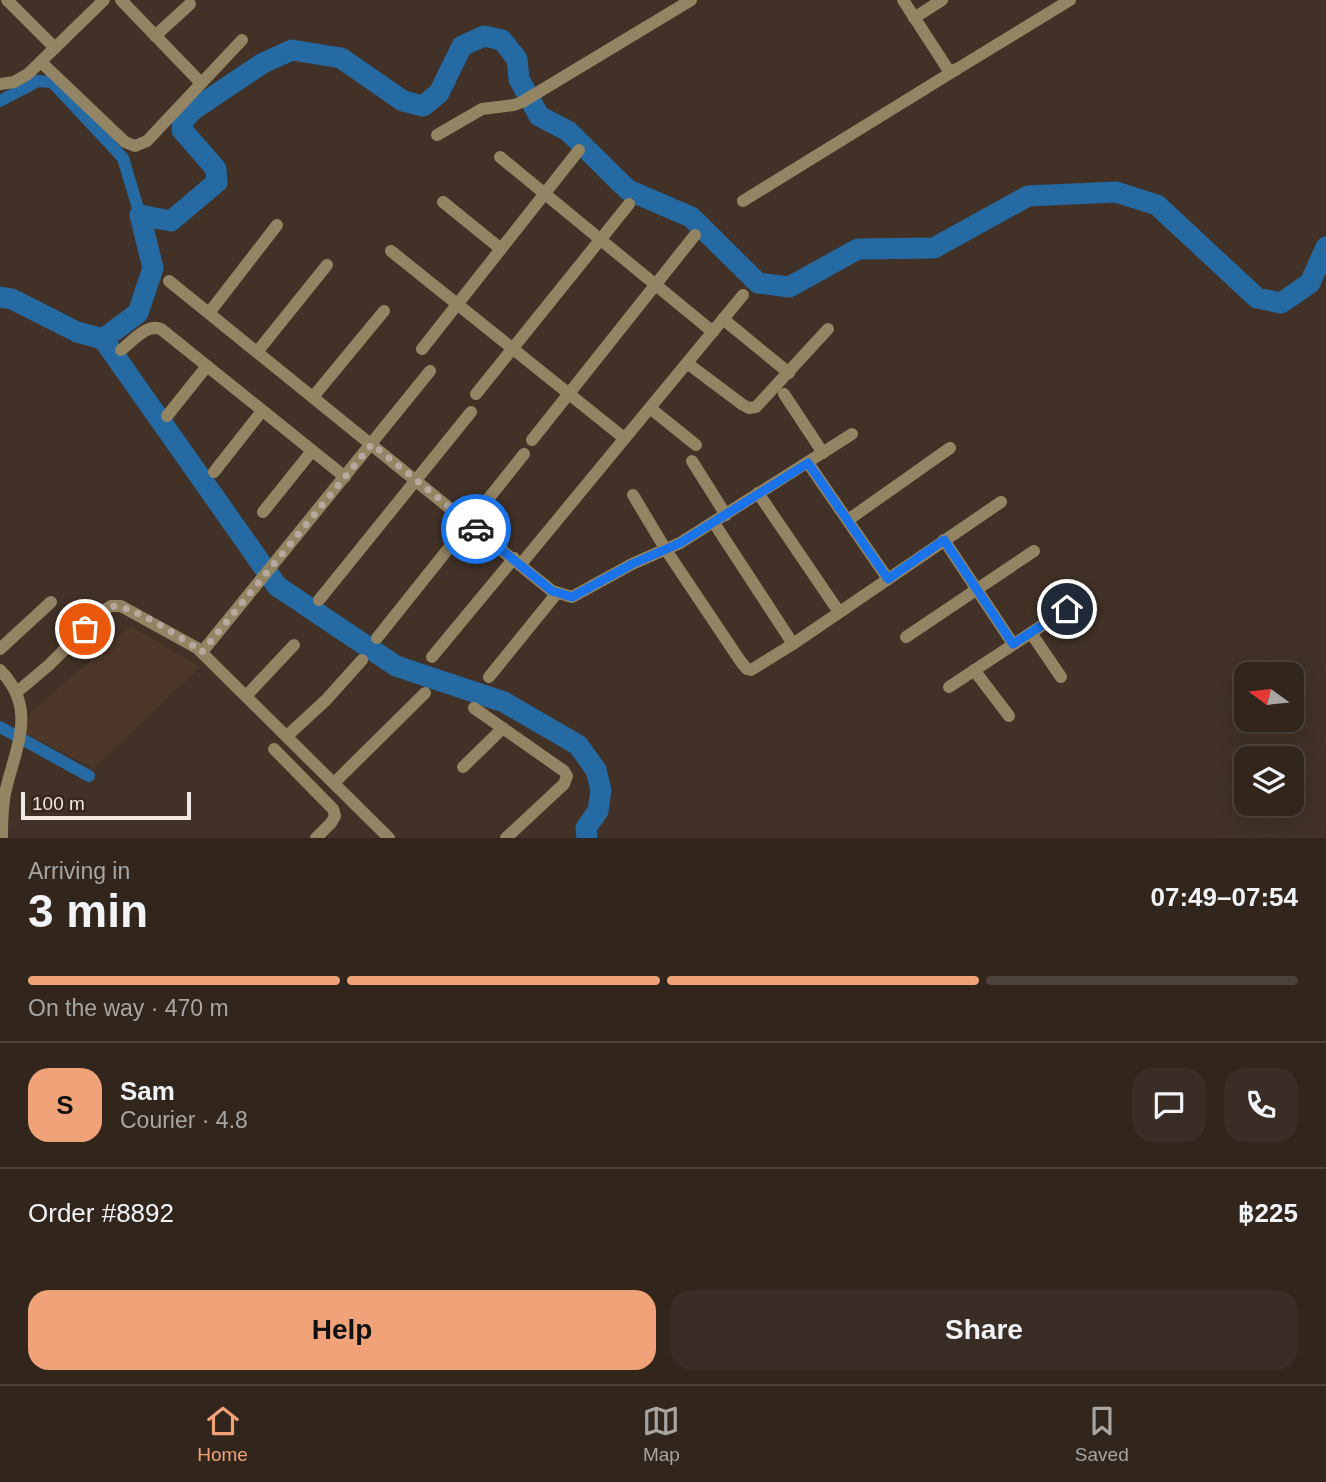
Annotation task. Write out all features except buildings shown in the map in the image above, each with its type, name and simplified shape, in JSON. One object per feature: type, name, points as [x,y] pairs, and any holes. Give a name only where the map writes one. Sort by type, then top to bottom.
[{"type":"street","points":[[7,0],[55,48]]},
{"type":"street","points":[[0,83],[14,82],[28,74],[104,0]]},
{"type":"street","points":[[121,0],[201,83]]},
{"type":"street","points":[[437,135],[481,109],[522,102],[691,0]]},
{"type":"street","points":[[903,0],[945,69],[957,69]]},
{"type":"street","points":[[914,18],[942,0]]},
{"type":"street","points":[[743,201],[1070,0]]},
{"type":"street","points":[[155,36],[190,4]]},
{"type":"street","points":[[41,62],[131,146],[147,141],[242,40]]},
{"type":"street","points":[[422,349],[579,150]]},
{"type":"street","points":[[500,158],[713,332]]},
{"type":"street","points":[[443,202],[500,249]]},
{"type":"street","points":[[476,394],[629,204]]},
{"type":"street","points":[[209,313],[277,225]]},
{"type":"street","points":[[532,440],[695,235]]},
{"type":"street","points":[[391,251],[624,438]]},
{"type":"street","points":[[257,352],[327,265]]},
{"type":"street","points":[[169,281],[557,593],[572,597],[714,523],[852,434]]},
{"type":"street","points":[[432,657],[650,408],[743,295]]},
{"type":"street","points":[[313,397],[384,311]]},
{"type":"street","points":[[723,319],[789,373]]},
{"type":"street","points":[[121,350],[149,328],[158,327],[345,477]]},
{"type":"street","points":[[687,363],[743,405],[756,407],[828,328]]},
{"type":"street","points":[[167,416],[207,366]]},
{"type":"street","points":[[202,652],[430,371]]},
{"type":"street","points":[[784,394],[824,453]]},
{"type":"street","points":[[650,408],[696,445]]},
{"type":"street","points":[[214,472],[262,411]]},
{"type":"street","points":[[319,600],[471,412]]},
{"type":"street","points":[[848,520],[950,448]]},
{"type":"street","points":[[263,512],[312,451]]},
{"type":"street","points":[[377,638],[524,454]]},
{"type":"street","points":[[692,461],[726,515]]},
{"type":"street","points":[[808,463],[888,579]]},
{"type":"street","points":[[758,493],[839,612]]},
{"type":"street","points":[[633,495],[666,550],[747,669],[755,669],[1001,502]]},
{"type":"street","points":[[714,523],[793,644]]},
{"type":"street","points":[[944,540],[1013,644]]},
{"type":"street","points":[[906,637],[1034,551]]},
{"type":"street","points":[[489,677],[557,593]]},
{"type":"street","points":[[0,649],[51,602]]},
{"type":"street","points":[[17,692],[49,665],[103,611],[111,606],[121,606],[202,652],[389,838]]},
{"type":"street","points":[[949,687],[1067,609]]},
{"type":"street","points":[[1031,633],[1061,677]]},
{"type":"street","points":[[246,696],[293,645]]},
{"type":"street","points":[[287,736],[326,700],[362,660]]},
{"type":"street","points":[[0,670],[17,692],[23,716],[20,739],[1,806],[2,838]]},
{"type":"street","points":[[974,670],[1009,716]]},
{"type":"street","points":[[335,782],[425,692]]},
{"type":"street","points":[[474,708],[565,771],[567,776],[564,784],[506,838]]},
{"type":"street","points":[[463,767],[503,728]]},
{"type":"street","points":[[274,749],[333,809],[335,816],[331,823],[316,838]]},
{"type":"shaded area","points":[[131,626],[200,667],[94,768],[24,733],[31,712]]},
{"type":"waterway","points":[[103,339],[138,313],[153,268],[140,215],[171,221],[217,182],[216,169],[182,130],[183,121],[193,110],[263,63],[292,50],[341,58],[403,101],[423,106],[439,93],[462,46],[484,36],[502,40],[517,59],[519,79],[539,116],[568,131],[628,190],[691,217],[758,283],[789,287],[858,249],[934,248],[1028,196],[1116,192],[1157,205],[1257,298],[1281,303],[1310,283],[1326,247]]},
{"type":"waterway","points":[[0,101],[38,81],[52,82],[123,158],[140,215]]},
{"type":"waterway","points":[[0,297],[12,299],[77,332],[103,339],[277,586],[396,666],[504,702],[578,745],[596,770],[601,790],[598,811],[586,828],[587,838]]},
{"type":"waterway","points":[[0,727],[89,776]]},
{"type":"way so far","points":[[85,629],[103,611],[111,606],[121,606],[202,652],[372,444],[476,529]]},
{"type":"route","points":[[476,529],[552,591],[572,597],[632,564],[680,543],[808,463],[888,579],[944,540],[1013,644],[1067,609]]}]
